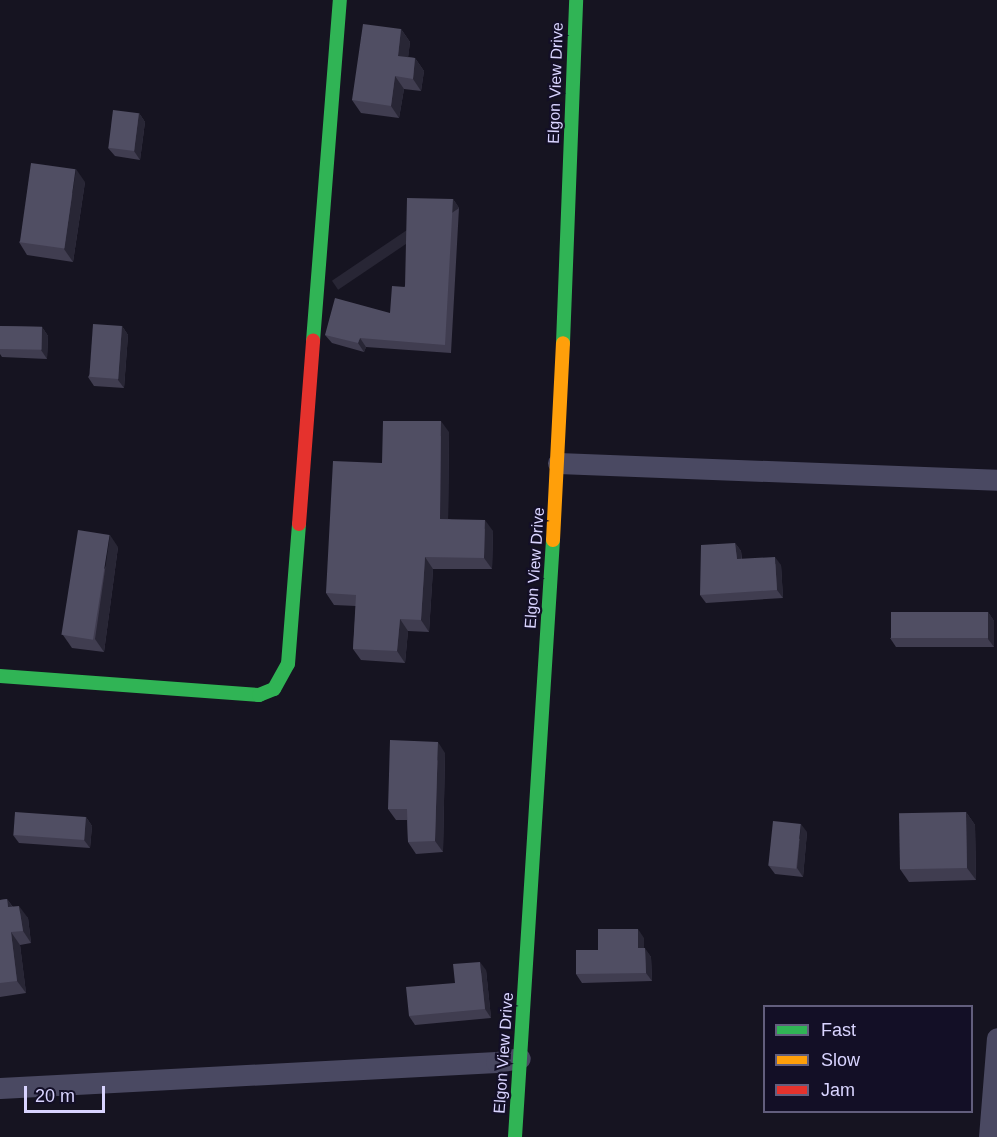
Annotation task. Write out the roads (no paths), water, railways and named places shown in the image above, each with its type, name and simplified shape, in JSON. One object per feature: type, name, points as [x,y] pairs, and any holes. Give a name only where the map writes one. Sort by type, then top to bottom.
[{"type":"street","points":[[0,676],[259,695],[274,689],[288,664],[340,0]]},
{"type":"street","name":"Elgon View Drive","points":[[515,1137],[558,463],[576,0]]},
{"type":"street","points":[[558,463],[997,480]]},
{"type":"street","points":[[988,1137],[997,1038]]},
{"type":"street","points":[[0,1088],[496,1062],[520,1058]]}]
